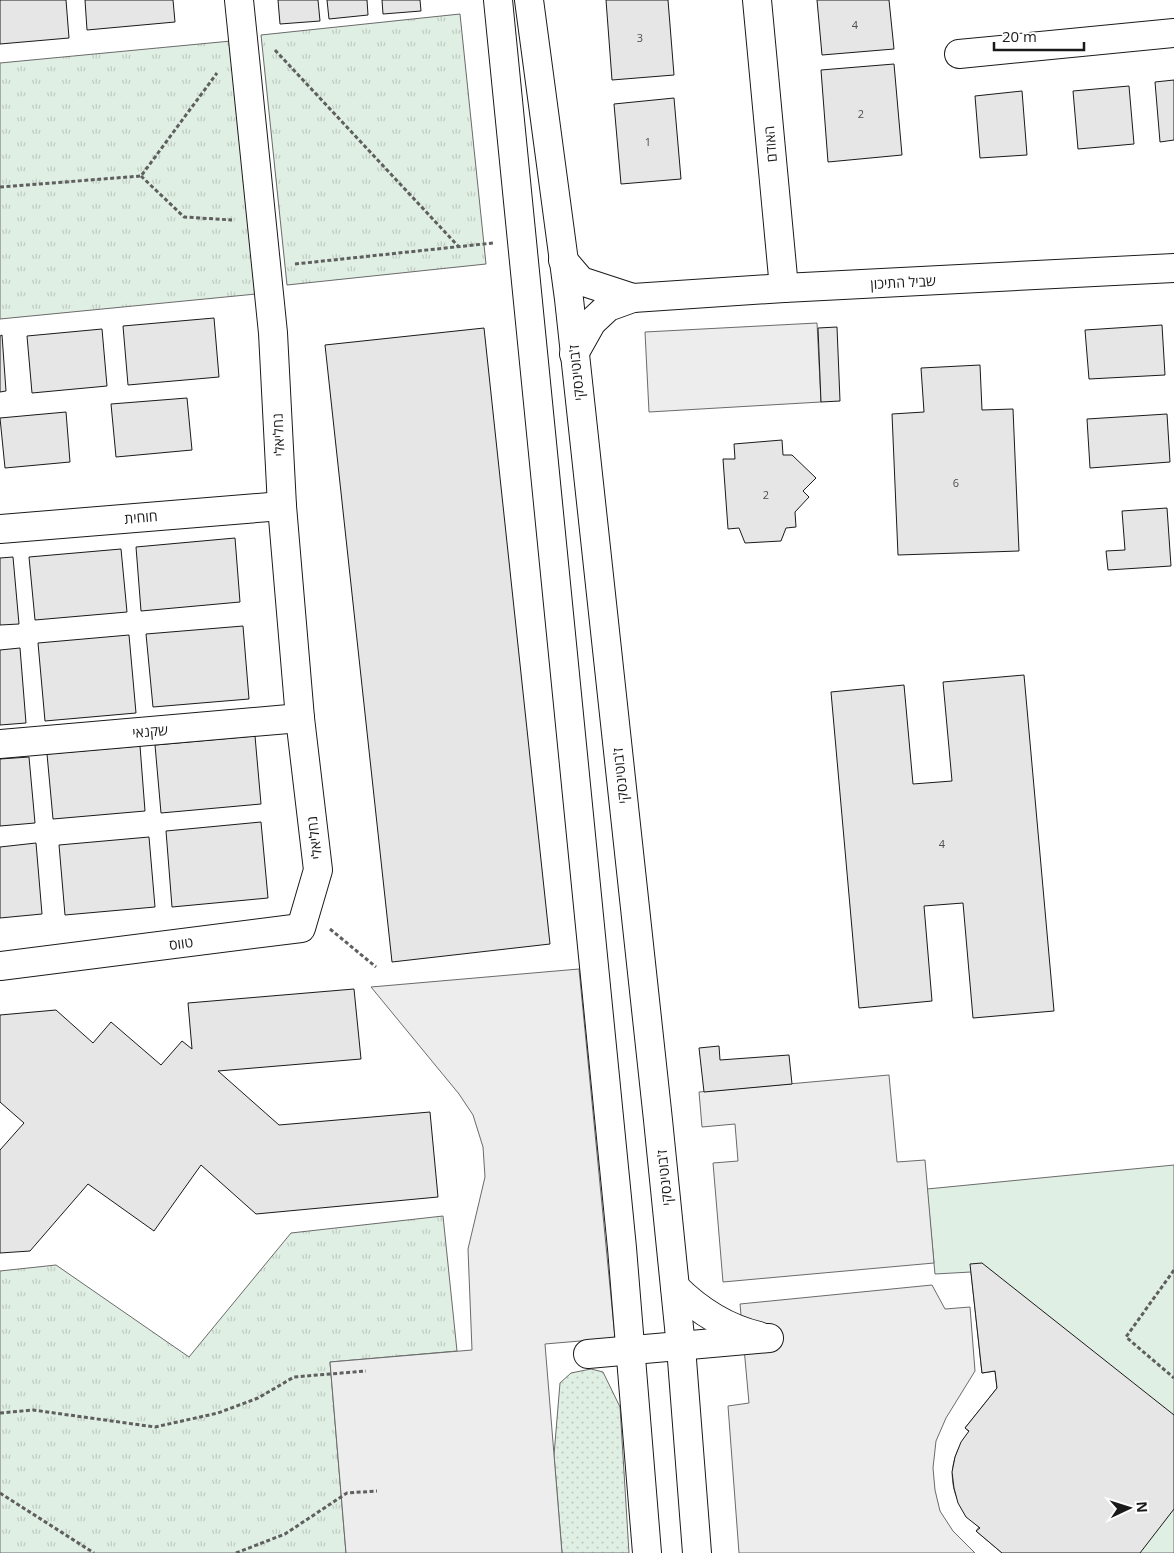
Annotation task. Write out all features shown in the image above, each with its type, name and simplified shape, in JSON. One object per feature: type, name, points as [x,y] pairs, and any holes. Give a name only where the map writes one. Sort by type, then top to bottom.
[{"type":"street","name":"נחליאלי","points":[[238,0],[273,333],[282,506],[300,718],[318,870]]},
{"type":"street","points":[[498,0],[632,1350],[647,1553]]},
{"type":"street","name":"ז'בוטינסקי","points":[[529,0],[574,354],[675,1287],[697,1553]]},
{"type":"street","name":"האודם","points":[[757,0],[784,288]]},
{"type":"street","points":[[959,54],[1174,33]]},
{"type":"street","name":"שביל התיכון","points":[[563,260],[581,281],[633,298]]},
{"type":"street","name":"שביל התיכון","points":[[574,354],[592,322],[608,307],[633,298],[784,288],[1174,268]]},
{"type":"street","name":"חוחית","points":[[0,529],[282,506]]},
{"type":"street","name":"שקנאי","points":[[0,744],[300,718]]},
{"type":"street","name":"טווס","points":[[0,966],[301,928],[318,870]]},
{"type":"street","points":[[588,1354],[769,1338],[722,1324],[689,1302],[675,1287]]},
{"type":"path","points":[[271,46],[458,246]]},
{"type":"path","points":[[141,176],[220,68]]},
{"type":"path","points":[[0,187],[141,176],[184,217],[233,220]]},
{"type":"path","points":[[293,264],[498,242]]},
{"type":"path","points":[[306,910],[376,967]]},
{"type":"path","points":[[1174,1270],[1126,1337],[1174,1378]]},
{"type":"path","points":[[0,1413],[34,1410],[155,1428],[218,1413],[258,1398],[294,1377],[366,1371]]},
{"type":"path","points":[[236,1553],[285,1534],[347,1493],[377,1491]]},
{"type":"path","points":[[0,1493],[94,1553]]},
{"type":"green space","points":[[460,14],[486,264],[287,285],[261,35]]},
{"type":"green space","points":[[231,41],[256,294],[0,319],[0,63]]},
{"type":"green space","points":[[1174,1165],[1174,1553],[1002,1553],[976,1531],[979,1527],[961,1506],[955,1494],[953,1469],[955,1457],[969,1432],[965,1428],[997,1388],[995,1371],[982,1373],[971,1272],[935,1274],[927,1189]]},
{"type":"green space","points":[[443,1216],[457,1351],[330,1362],[346,1553],[0,1553],[0,1271],[56,1265],[189,1357],[291,1233]]},
{"type":"green space","points":[[591,1369],[603,1372],[620,1407],[629,1553],[562,1553],[554,1455],[560,1383],[571,1373]]},
{"type":"shaded area","points":[[817,323],[821,402],[649,412],[645,332]]},
{"type":"shaded area","points":[[579,969],[615,1338],[545,1344],[562,1553],[346,1553],[330,1362],[472,1350],[468,1249],[485,1177],[483,1147],[473,1115],[459,1094],[371,987]]},
{"type":"shaded area","points":[[889,1075],[897,1162],[925,1160],[934,1263],[723,1282],[713,1163],[738,1161],[735,1124],[702,1127],[699,1092]]},
{"type":"shaded area","points":[[932,1285],[945,1309],[970,1307],[975,1371],[946,1418],[936,1441],[933,1468],[935,1490],[940,1511],[953,1531],[975,1553],[739,1553],[728,1406],[749,1403],[740,1304]]},
{"type":"building","points":[[0,0],[66,0],[69,38],[0,44]]},
{"type":"building","points":[[85,0],[173,0],[175,22],[87,30]]},
{"type":"building","points":[[278,0],[318,0],[320,21],[280,24]]},
{"type":"building","points":[[327,0],[367,0],[368,15],[329,19]]},
{"type":"building","points":[[382,0],[420,0],[421,11],[383,14]]},
{"type":"building","points":[[606,0],[668,0],[674,75],[612,80]]},
{"type":"building","points":[[817,0],[889,0],[894,49],[822,55]]},
{"type":"building","points":[[894,64],[902,155],[828,162],[821,70]]},
{"type":"building","points":[[1174,80],[1174,140],[1160,142],[1155,82]]},
{"type":"building","points":[[1129,86],[1134,144],[1078,149],[1073,91]]},
{"type":"building","points":[[1022,91],[1027,155],[980,158],[975,96]]},
{"type":"building","points":[[674,98],[681,179],[621,184],[614,104]]},
{"type":"building","points":[[214,318],[219,377],[128,385],[123,326]]},
{"type":"building","points":[[1162,325],[1165,375],[1089,379],[1085,330]]},
{"type":"building","points":[[837,327],[840,401],[821,402],[818,328]]},
{"type":"building","points":[[484,328],[550,944],[392,962],[325,345]]},
{"type":"building","points":[[102,329],[107,386],[32,393],[27,336]]},
{"type":"building","points":[[2,335],[6,391],[0,392],[0,336]]},
{"type":"building","points":[[980,365],[982,410],[1013,409],[1019,551],[898,555],[892,414],[924,412],[921,368]]},
{"type":"building","points":[[187,398],[192,450],[116,457],[111,404]]},
{"type":"building","points":[[66,412],[70,462],[5,468],[0,418]]},
{"type":"building","points":[[1167,414],[1170,462],[1090,468],[1087,419]]},
{"type":"building","points":[[782,440],[783,455],[792,455],[816,478],[803,491],[809,497],[795,512],[796,527],[786,528],[781,541],[745,543],[739,528],[728,529],[723,459],[735,459],[734,444]]},
{"type":"building","points":[[1167,508],[1171,566],[1108,570],[1106,551],[1125,550],[1122,511]]},
{"type":"building","points":[[235,538],[240,602],[141,611],[136,547]]},
{"type":"building","points":[[121,549],[127,612],[35,620],[29,557]]},
{"type":"building","points":[[13,557],[19,624],[0,625],[0,558]]},
{"type":"building","points":[[243,626],[249,699],[153,707],[146,634]]},
{"type":"building","points":[[129,635],[136,713],[45,721],[38,643]]},
{"type":"building","points":[[20,648],[26,723],[0,725],[0,650]]},
{"type":"building","points":[[1024,675],[1054,1011],[973,1018],[963,903],[924,906],[932,1001],[859,1008],[831,692],[904,685],[913,784],[952,781],[943,682]]},
{"type":"building","points":[[255,736],[261,804],[161,813],[155,745]]},
{"type":"building","points":[[140,746],[145,811],[53,819],[47,754]]},
{"type":"building","points":[[29,757],[35,823],[0,826],[0,759]]},
{"type":"building","points":[[261,822],[268,898],[172,907],[166,831]]},
{"type":"building","points":[[149,837],[155,907],[65,915],[59,845]]},
{"type":"building","points":[[36,843],[42,914],[0,918],[0,847]]},
{"type":"building","points":[[354,989],[361,1059],[218,1071],[279,1125],[430,1112],[438,1197],[256,1214],[201,1165],[154,1231],[88,1184],[30,1251],[0,1253],[0,1150],[24,1123],[0,1102],[0,1015],[56,1010],[93,1043],[111,1022],[161,1065],[182,1041],[192,1049],[188,1003]]},
{"type":"building","points":[[719,1046],[720,1060],[789,1055],[792,1084],[704,1092],[699,1048]]},
{"type":"building","points":[[982,1263],[1174,1415],[1174,1509],[1140,1553],[1002,1553],[976,1531],[980,1528],[966,1517],[958,1503],[952,1472],[955,1457],[961,1442],[969,1431],[965,1428],[997,1388],[995,1371],[982,1373],[970,1264]]}]
